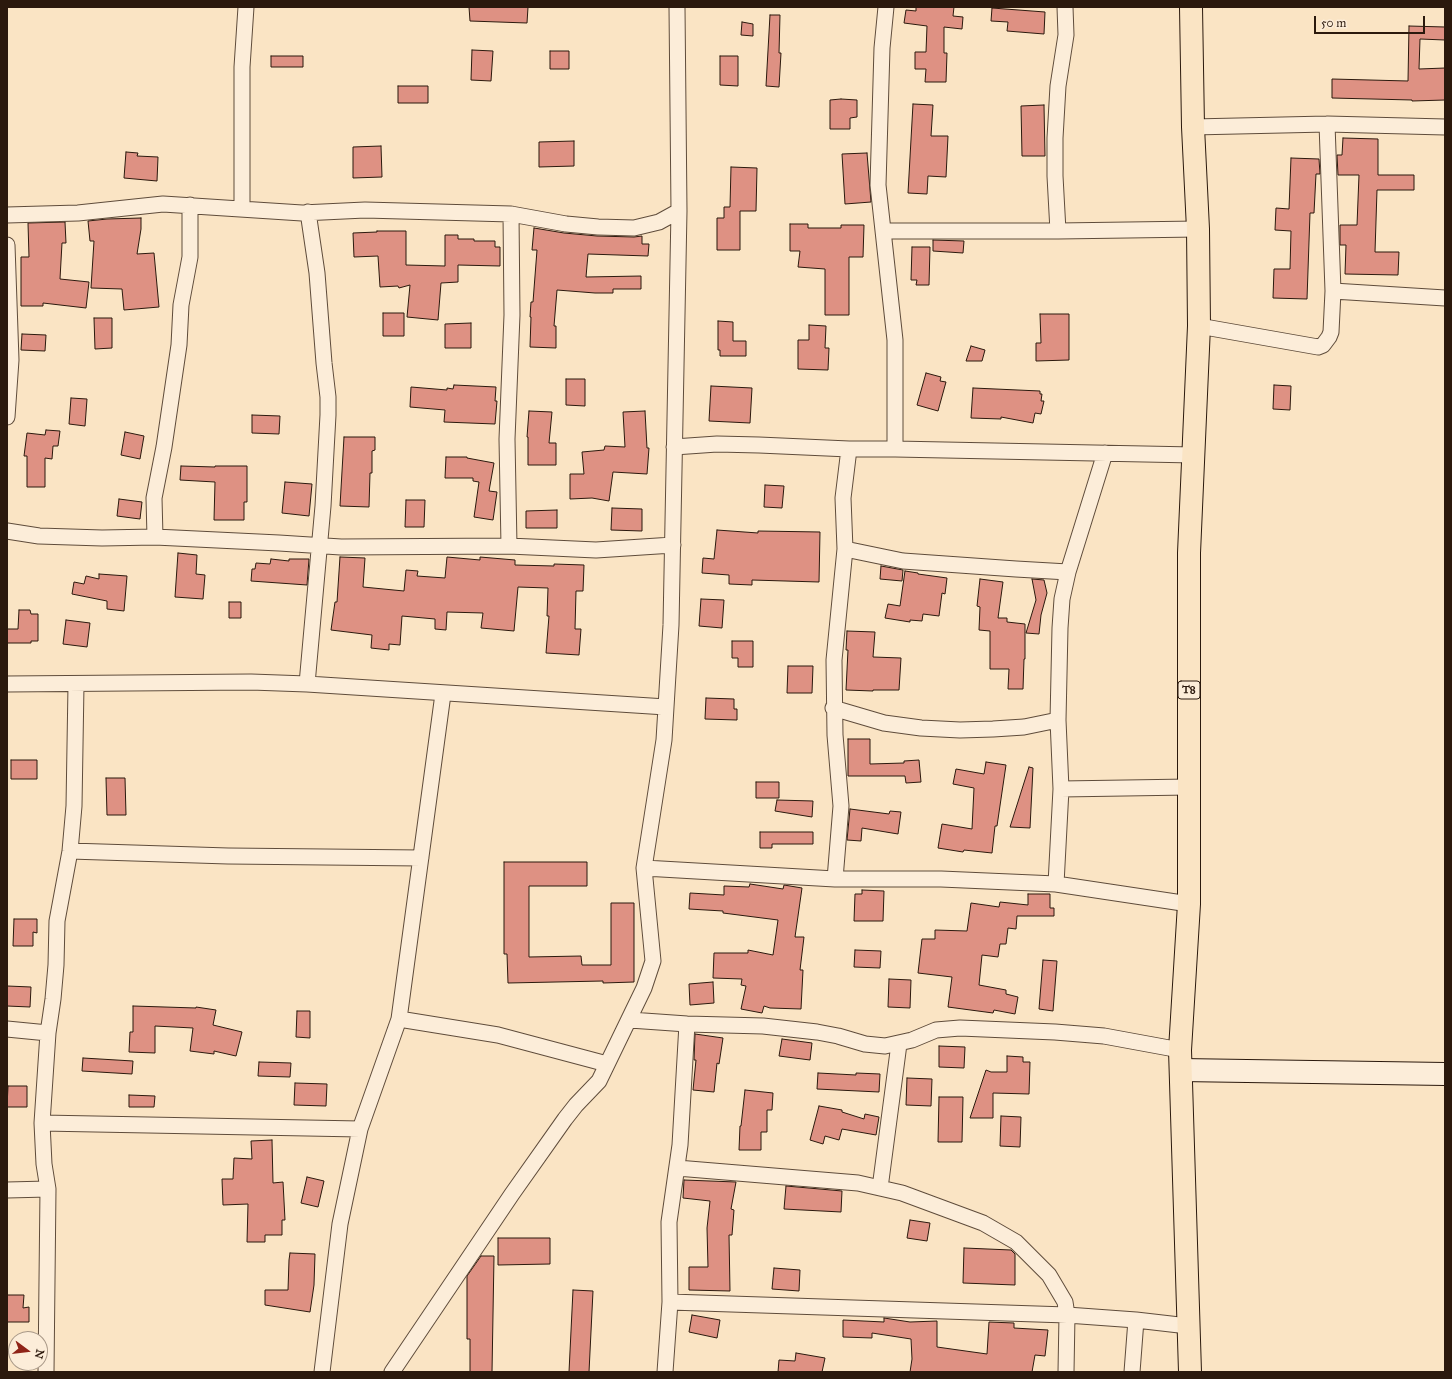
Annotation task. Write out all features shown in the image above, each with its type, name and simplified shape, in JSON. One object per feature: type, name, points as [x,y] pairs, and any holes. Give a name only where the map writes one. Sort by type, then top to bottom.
[{"type":"highway","name":"T8","points":[[1190,1372],[1181,1060],[1189,904],[1189,553],[1199,326],[1198,228],[1193,127],[1191,7]]},
{"type":"street","points":[[242,209],[242,67],[246,7]]},
{"type":"street","points":[[392,1372],[512,1194],[576,1104],[599,1082],[630,1020],[644,988],[653,961],[644,868],[659,780],[664,740],[672,625],[679,211],[677,7]]},
{"type":"street","points":[[886,7],[882,48],[878,185],[895,340],[895,448]]},
{"type":"street","points":[[1058,231],[1055,176],[1055,138],[1058,86],[1066,35],[1065,7]]},
{"type":"street","points":[[1199,326],[1318,347],[1326,342],[1331,332],[1332,291],[1327,124]]},
{"type":"street","points":[[1193,127],[1327,124],[1445,127]]},
{"type":"street","points":[[7,215],[78,212],[163,204],[308,212],[365,210],[511,214],[598,228],[634,228],[659,222],[679,211]]},
{"type":"street","points":[[155,537],[154,498],[164,448],[179,345],[181,305],[190,257],[190,205]]},
{"type":"street","points":[[307,684],[328,434],[328,397],[317,273],[308,212]]},
{"type":"street","points":[[509,546],[507,439],[512,315],[511,214]]},
{"type":"street","points":[[883,231],[1058,231],[1198,228]]},
{"type":"street","points":[[7,245],[11,360],[7,417]]},
{"type":"street","points":[[1332,291],[1445,298]]},
{"type":"street","points":[[674,447],[717,444],[849,449],[895,448],[1194,455]]},
{"type":"street","points":[[835,879],[841,806],[834,708],[834,660],[844,549],[843,498],[849,449]]},
{"type":"street","points":[[1056,884],[1061,789],[1058,720],[1062,599],[1068,572],[1105,453]]},
{"type":"street","points":[[7,531],[39,536],[102,538],[155,537],[341,547],[509,546],[596,550],[674,545]]},
{"type":"street","points":[[844,549],[903,561],[1068,572]]},
{"type":"street","points":[[7,684],[236,682],[307,684],[444,694],[666,707]]},
{"type":"street","points":[[46,1372],[48,1189],[44,1164],[42,1123],[48,1033],[54,999],[57,922],[70,851],[74,806],[76,684]]},
{"type":"street","points":[[322,1372],[340,1224],[360,1129],[399,1019],[444,694]]},
{"type":"street","points":[[834,708],[884,723],[921,728],[960,730],[993,729],[1024,727],[1058,720]]},
{"type":"street","points":[[1061,789],[1189,787]]},
{"type":"street","points":[[70,851],[228,856],[421,858]]},
{"type":"street","points":[[644,868],[835,879],[941,879],[1056,884],[1189,904]]},
{"type":"street","points":[[399,1019],[498,1035],[607,1064]]},
{"type":"street","points":[[630,1020],[687,1024],[763,1026],[838,1036],[865,1044],[885,1046],[912,1040],[936,1030],[960,1028],[1056,1032],[1104,1036],[1181,1060],[1445,1074]]},
{"type":"street","points":[[665,1372],[670,1302],[669,1222],[680,1145],[687,1024]]},
{"type":"street","points":[[7,1029],[48,1033]]},
{"type":"street","points":[[880,1188],[899,1044]]},
{"type":"street","points":[[42,1123],[360,1129]]},
{"type":"street","points":[[677,1168],[858,1183],[902,1193],[983,1223],[1016,1242],[1049,1275],[1065,1302],[1067,1315],[1066,1372]]},
{"type":"street","points":[[7,1190],[48,1189]]},
{"type":"street","points":[[670,1302],[1067,1315],[1136,1320],[1188,1326]]},
{"type":"street","points":[[1132,1372],[1136,1320]]},
{"type":"building","points":[[469,7],[528,7],[527,23],[470,21]]},
{"type":"building","points":[[916,7],[954,7],[953,16],[963,17],[962,29],[944,27],[944,53],[947,53],[946,82],[925,82],[926,69],[915,69],[915,52],[926,52],[927,26],[904,23],[906,10],[916,11]]},
{"type":"building","points":[[992,8],[1045,12],[1044,34],[1007,31],[1008,22],[991,21]]},
{"type":"building","points":[[770,15],[780,15],[779,53],[781,53],[779,87],[766,86]]},
{"type":"building","points":[[742,22],[753,24],[753,36],[741,35]]},
{"type":"building","points":[[1409,26],[1445,27],[1445,40],[1420,39],[1419,69],[1445,68],[1445,100],[1412,101],[1332,98],[1332,79],[1408,81]]},
{"type":"building","points":[[472,50],[493,51],[491,81],[471,80]]},
{"type":"building","points":[[550,51],[569,51],[569,69],[550,69]]},
{"type":"building","points":[[271,56],[303,56],[303,67],[271,67]]},
{"type":"building","points":[[720,56],[738,56],[738,86],[720,85]]},
{"type":"building","points":[[398,86],[428,86],[428,103],[398,103]]},
{"type":"building","points":[[830,100],[857,100],[857,117],[850,118],[850,129],[830,129]]},
{"type":"building","points":[[913,104],[933,105],[931,136],[948,136],[946,177],[928,176],[927,194],[908,193]]},
{"type":"building","points":[[1044,105],[1045,156],[1022,156],[1021,106]]},
{"type":"building","points":[[1343,138],[1378,139],[1378,175],[1414,175],[1414,190],[1377,190],[1375,252],[1399,252],[1398,275],[1345,274],[1346,245],[1340,245],[1340,225],[1357,225],[1359,175],[1338,175],[1337,155],[1342,155]]},
{"type":"building","points":[[574,141],[574,166],[539,167],[539,142]]},
{"type":"building","points":[[381,146],[382,177],[353,178],[353,147]]},
{"type":"building","points":[[126,152],[138,153],[137,156],[158,157],[157,181],[124,178]]},
{"type":"building","points":[[867,153],[871,202],[845,204],[842,154]]},
{"type":"building","points":[[1291,158],[1319,159],[1320,174],[1316,174],[1314,213],[1310,213],[1307,299],[1273,298],[1274,269],[1290,269],[1291,231],[1275,230],[1276,208],[1289,209]]},
{"type":"building","points":[[731,167],[757,168],[756,211],[740,211],[740,250],[717,250],[717,218],[724,218],[724,207],[730,207]]},
{"type":"building","points":[[141,218],[141,229],[137,254],[154,253],[159,307],[124,310],[122,289],[91,288],[94,241],[90,241],[88,221]]},
{"type":"building","points":[[65,222],[66,243],[62,243],[60,279],[89,282],[86,308],[43,303],[43,306],[21,306],[21,257],[29,257],[28,223]]},
{"type":"building","points":[[790,224],[808,224],[808,228],[841,228],[841,225],[864,225],[863,257],[849,257],[849,315],[825,315],[825,269],[798,267],[800,251],[790,251]]},
{"type":"building","points":[[534,228],[597,236],[642,236],[642,244],[649,244],[648,256],[588,254],[586,277],[641,276],[641,289],[613,289],[613,293],[557,290],[554,326],[556,326],[556,348],[530,347],[531,302],[533,302],[537,250],[532,250]]},
{"type":"building","points":[[406,231],[406,265],[445,266],[445,235],[458,235],[458,239],[495,241],[495,247],[500,247],[500,266],[458,265],[458,282],[441,283],[438,320],[407,317],[410,285],[399,288],[398,286],[380,287],[378,256],[354,257],[353,233]]},
{"type":"building","points":[[933,240],[964,241],[963,253],[933,251]]},
{"type":"building","points":[[912,247],[930,247],[929,285],[916,285],[917,280],[911,280]]},
{"type":"building","points":[[383,313],[404,313],[404,336],[383,336]]},
{"type":"building","points":[[1040,314],[1069,314],[1069,360],[1036,361],[1036,343],[1041,343]]},
{"type":"building","points":[[94,318],[112,318],[112,348],[95,349]]},
{"type":"building","points":[[718,321],[733,322],[733,341],[746,341],[746,356],[720,356],[720,350],[718,350]]},
{"type":"building","points":[[471,323],[471,348],[445,348],[445,324]]},
{"type":"building","points":[[809,325],[826,326],[825,348],[829,348],[828,370],[798,369],[798,340],[809,340]]},
{"type":"building","points":[[22,334],[46,335],[45,351],[21,350]]},
{"type":"building","points":[[971,346],[985,350],[982,361],[966,361]]},
{"type":"building","points":[[926,373],[941,377],[940,381],[946,382],[938,411],[917,405]]},
{"type":"building","points":[[566,379],[585,379],[585,406],[566,405]]},
{"type":"building","points":[[454,385],[496,387],[495,401],[497,401],[495,424],[444,422],[445,410],[410,407],[411,387],[447,390],[447,388],[453,389]]},
{"type":"building","points":[[1274,385],[1291,386],[1290,410],[1273,409]]},
{"type":"building","points":[[711,386],[752,388],[750,423],[709,421]]},
{"type":"building","points":[[973,388],[1040,391],[1040,394],[1042,394],[1041,401],[1044,401],[1041,414],[1035,413],[1033,423],[1001,417],[1001,419],[971,418]]},
{"type":"building","points":[[71,398],[87,399],[85,426],[69,424]]},
{"type":"building","points":[[529,411],[552,412],[549,443],[556,443],[556,465],[528,465],[527,437]]},
{"type":"building","points":[[645,411],[647,448],[649,448],[647,474],[613,472],[609,501],[592,498],[570,499],[570,474],[584,474],[582,452],[604,450],[605,446],[625,447],[623,412]]},
{"type":"building","points":[[252,415],[280,416],[279,434],[252,433]]},
{"type":"building","points":[[46,430],[60,431],[58,446],[53,446],[52,459],[45,458],[45,487],[27,487],[27,456],[24,456],[27,433],[45,435]]},
{"type":"building","points":[[125,432],[144,436],[140,459],[121,455]]},
{"type":"building","points":[[344,437],[375,437],[375,450],[372,451],[372,473],[370,473],[369,507],[340,506]]},
{"type":"building","points":[[446,457],[467,457],[494,463],[489,491],[497,492],[493,520],[474,517],[479,482],[473,481],[473,478],[445,478]]},
{"type":"building","points":[[181,466],[247,466],[247,502],[244,502],[244,520],[214,520],[215,482],[180,480]]},
{"type":"building","points":[[285,482],[312,484],[309,516],[282,513]]},
{"type":"building","points":[[765,485],[784,486],[782,508],[764,507]]},
{"type":"building","points":[[119,499],[142,502],[140,519],[117,516]]},
{"type":"building","points":[[406,500],[425,500],[424,527],[405,527]]},
{"type":"building","points":[[612,508],[642,509],[642,531],[611,530]]},
{"type":"building","points":[[557,510],[557,528],[526,528],[526,511]]},
{"type":"building","points":[[717,530],[758,533],[758,531],[820,532],[819,582],[752,580],[752,585],[729,584],[729,575],[702,573],[703,558],[714,559]]},
{"type":"building","points":[[178,553],[197,555],[196,574],[205,575],[203,599],[175,597]]},
{"type":"building","points":[[340,557],[365,558],[363,587],[404,591],[406,570],[418,571],[417,576],[445,578],[447,557],[480,560],[480,557],[515,560],[515,565],[584,565],[583,591],[576,591],[575,629],[581,629],[579,655],[546,653],[549,616],[547,616],[548,588],[518,587],[514,631],[481,628],[483,613],[447,612],[446,630],[435,629],[435,619],[402,616],[400,645],[389,644],[389,650],[371,648],[372,635],[331,630],[335,602],[337,602]]},
{"type":"building","points":[[271,559],[289,561],[289,559],[309,559],[307,585],[251,581],[252,569],[255,569],[256,563],[270,564]]},
{"type":"building","points":[[881,566],[903,570],[902,581],[880,579]]},
{"type":"building","points":[[905,571],[947,578],[945,594],[942,593],[939,616],[923,614],[922,621],[910,620],[910,622],[885,618],[888,604],[900,606]]},
{"type":"building","points":[[99,574],[127,576],[124,611],[107,609],[107,601],[72,594],[74,582],[84,584],[86,576],[99,579]]},
{"type":"building","points":[[980,579],[1003,582],[998,618],[1007,618],[1007,622],[1025,624],[1023,689],[1008,689],[1009,669],[990,669],[990,631],[979,630],[980,607],[977,606]]},
{"type":"building","points":[[1032,579],[1044,580],[1047,593],[1041,615],[1039,634],[1026,633],[1036,600]]},
{"type":"building","points":[[701,599],[724,600],[722,628],[699,626]]},
{"type":"building","points":[[229,602],[241,602],[241,618],[229,618]]},
{"type":"building","points":[[19,610],[30,610],[31,614],[38,614],[38,641],[31,641],[31,643],[7,643],[7,629],[18,629]]},
{"type":"building","points":[[66,620],[90,623],[87,647],[63,644]]},
{"type":"building","points":[[847,631],[875,632],[873,657],[901,658],[899,690],[846,690],[848,650],[846,650]]},
{"type":"building","points":[[732,641],[753,641],[753,667],[738,667],[738,658],[732,658]]},
{"type":"building","points":[[788,666],[813,666],[812,693],[787,693]]},
{"type":"building","points":[[706,698],[734,699],[734,709],[737,709],[737,720],[705,719]]},
{"type":"building","points":[[848,739],[870,739],[870,764],[904,763],[904,761],[919,760],[921,782],[906,783],[905,776],[848,776]]},
{"type":"building","points":[[11,760],[37,760],[37,779],[11,779]]},
{"type":"building","points":[[986,762],[1006,765],[997,826],[995,826],[992,853],[964,850],[963,852],[938,848],[942,824],[972,829],[974,788],[953,784],[956,769],[984,774]]},
{"type":"building","points":[[1029,767],[1033,768],[1030,828],[1010,827]]},
{"type":"building","points":[[106,778],[125,778],[126,815],[107,815]]},
{"type":"building","points":[[756,782],[779,782],[779,798],[756,798]]},
{"type":"building","points":[[777,800],[813,801],[812,817],[775,811]]},
{"type":"building","points":[[850,809],[889,814],[890,811],[901,812],[898,834],[862,828],[861,841],[847,840]]},
{"type":"building","points":[[760,832],[813,832],[813,844],[772,844],[772,848],[760,848]]},
{"type":"building","points":[[504,862],[587,862],[587,886],[529,886],[529,957],[581,956],[582,965],[611,965],[611,903],[634,903],[634,982],[603,983],[603,981],[508,983],[507,954],[504,954]]},
{"type":"building","points":[[750,884],[783,889],[784,885],[802,888],[795,937],[804,937],[800,970],[803,970],[801,1009],[770,1008],[764,1006],[762,1013],[741,1009],[746,986],[741,985],[742,979],[713,978],[714,953],[748,953],[748,950],[773,955],[778,920],[723,913],[723,911],[689,909],[690,893],[724,895],[724,886],[749,887]]},
{"type":"building","points":[[862,890],[884,891],[883,921],[854,921],[855,894],[862,894]]},
{"type":"building","points":[[1028,894],[1050,894],[1050,908],[1054,908],[1054,916],[1017,916],[1016,929],[1008,928],[1006,944],[1000,944],[998,957],[982,955],[979,985],[1006,990],[1006,994],[1018,997],[1015,1014],[994,1010],[993,1013],[948,1007],[952,977],[918,973],[922,939],[935,939],[935,930],[967,931],[971,903],[999,907],[1000,902],[1028,905]]},
{"type":"building","points":[[14,919],[37,919],[37,933],[33,932],[33,946],[13,946]]},
{"type":"building","points":[[855,950],[881,951],[880,968],[854,967]]},
{"type":"building","points":[[1043,960],[1057,961],[1053,1011],[1039,1009]]},
{"type":"building","points":[[889,979],[911,980],[910,1008],[888,1007]]},
{"type":"building","points":[[713,982],[714,1003],[690,1005],[689,984]]},
{"type":"building","points":[[7,986],[31,987],[30,1007],[7,1006]]},
{"type":"building","points":[[133,1006],[196,1007],[216,1010],[213,1025],[242,1032],[236,1056],[214,1051],[214,1054],[190,1051],[193,1028],[155,1026],[155,1053],[129,1052],[130,1032],[133,1032]]},
{"type":"building","points":[[297,1011],[310,1011],[310,1038],[296,1037]]},
{"type":"building","points":[[695,1034],[723,1038],[719,1064],[717,1063],[714,1092],[693,1090],[696,1060],[694,1060]]},
{"type":"building","points":[[782,1039],[812,1043],[810,1060],[779,1056]]},
{"type":"building","points":[[939,1046],[965,1047],[964,1068],[939,1067]]},
{"type":"building","points":[[1007,1056],[1023,1057],[1023,1062],[1030,1062],[1029,1094],[993,1093],[993,1118],[970,1118],[986,1070],[991,1072],[1007,1072]]},
{"type":"building","points":[[83,1058],[133,1061],[132,1074],[82,1071]]},
{"type":"building","points":[[259,1062],[291,1063],[290,1077],[258,1076]]},
{"type":"building","points":[[818,1073],[856,1075],[856,1073],[880,1074],[879,1092],[817,1089]]},
{"type":"building","points":[[907,1078],[932,1079],[931,1106],[906,1105]]},
{"type":"building","points":[[295,1083],[327,1084],[326,1106],[294,1105]]},
{"type":"building","points":[[8,1086],[27,1086],[27,1107],[7,1107]]},
{"type":"building","points":[[745,1090],[773,1093],[772,1110],[767,1110],[767,1132],[761,1132],[761,1150],[739,1150],[740,1126]]},
{"type":"building","points":[[129,1095],[155,1096],[154,1107],[129,1107]]},
{"type":"building","points":[[939,1097],[963,1097],[962,1142],[938,1142]]},
{"type":"building","points":[[819,1106],[842,1110],[842,1112],[864,1119],[865,1114],[879,1117],[876,1135],[842,1129],[839,1140],[825,1136],[823,1144],[810,1140]]},
{"type":"building","points":[[1001,1116],[1021,1117],[1020,1147],[1000,1146]]},
{"type":"building","points":[[272,1140],[273,1183],[283,1182],[285,1220],[282,1220],[282,1235],[265,1235],[265,1242],[247,1242],[248,1204],[223,1205],[222,1179],[233,1179],[234,1158],[252,1159],[251,1141]]},
{"type":"building","points":[[307,1177],[324,1181],[318,1207],[301,1203]]},
{"type":"building","points":[[684,1180],[736,1182],[731,1209],[734,1210],[732,1235],[729,1235],[730,1291],[689,1290],[689,1267],[708,1267],[707,1228],[710,1201],[683,1198]]},
{"type":"building","points":[[786,1186],[842,1191],[841,1212],[784,1209]]},
{"type":"building","points":[[910,1220],[930,1223],[927,1241],[907,1238]]},
{"type":"building","points":[[498,1238],[550,1238],[550,1264],[498,1265]]},
{"type":"building","points":[[964,1248],[1011,1250],[1015,1254],[1015,1285],[963,1283]]},
{"type":"building","points":[[290,1253],[315,1254],[314,1285],[310,1312],[265,1305],[265,1290],[288,1290]]},
{"type":"building","points":[[481,1256],[494,1256],[492,1372],[470,1372],[470,1339],[467,1339],[467,1276]]},
{"type":"building","points":[[774,1268],[800,1270],[799,1291],[772,1289]]},
{"type":"building","points":[[573,1290],[593,1291],[589,1372],[569,1372]]},
{"type":"building","points":[[7,1295],[24,1295],[23,1308],[29,1307],[29,1322],[7,1322]]},
{"type":"building","points":[[692,1315],[720,1320],[717,1338],[689,1332]]},
{"type":"building","points":[[884,1318],[910,1322],[937,1321],[937,1347],[987,1354],[989,1322],[1014,1323],[1014,1328],[1048,1330],[1045,1356],[1035,1355],[1032,1372],[910,1372],[912,1359],[911,1339],[872,1333],[872,1338],[843,1337],[843,1320],[884,1322]]},
{"type":"building","points":[[796,1353],[825,1358],[822,1372],[778,1372],[779,1360],[795,1361]]}]
